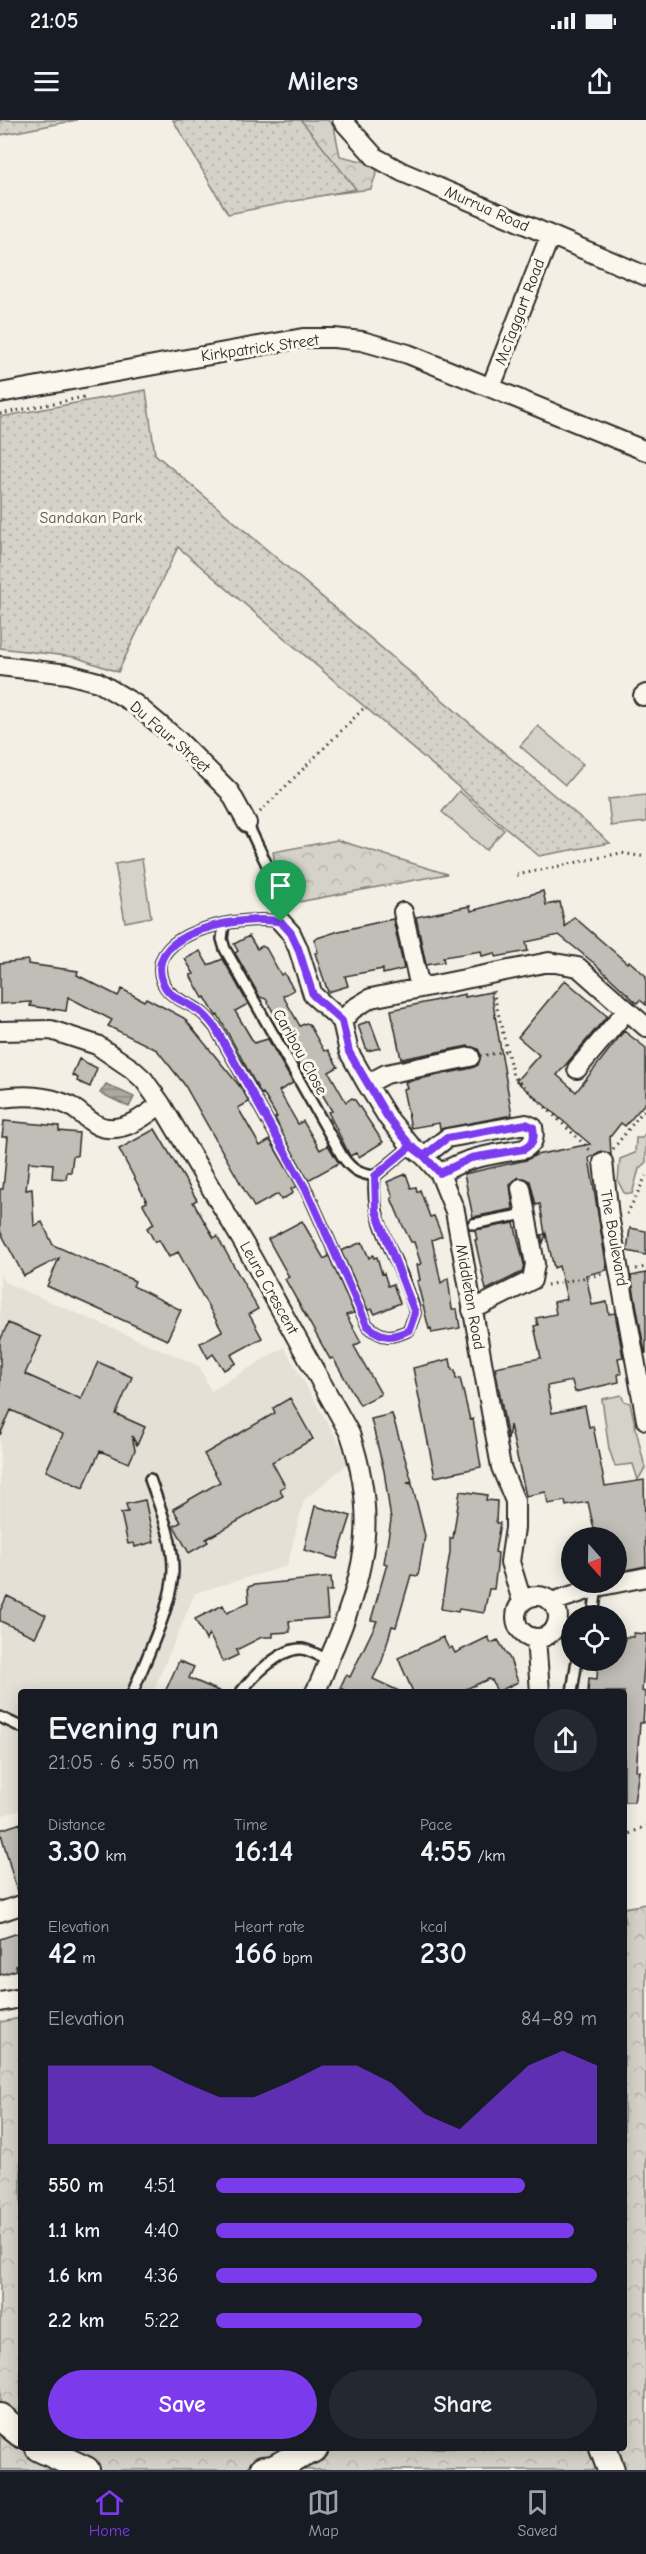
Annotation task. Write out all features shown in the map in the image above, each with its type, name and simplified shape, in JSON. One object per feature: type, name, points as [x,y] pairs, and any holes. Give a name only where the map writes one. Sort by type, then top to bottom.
[{"type":"main road","points":[[0,2417],[18,2432]]},
{"type":"main road","points":[[45,2451],[86,2470]]},
{"type":"main road","points":[[263,2470],[273,2469],[309,2451]]},
{"type":"main road","points":[[604,2451],[611,2470]]},
{"type":"street","name":"Murrua Road","points":[[342,120],[357,139],[375,157],[384,162],[646,276]]},
{"type":"street","name":"McTaggart Road","points":[[490,387],[550,236]]},
{"type":"street","name":"Kirkpatrick Street","points":[[0,393],[254,346],[303,339],[334,338],[384,346],[646,451]]},
{"type":"street","name":"Du Faur Street","points":[[0,666],[68,675],[98,682],[135,704],[178,740],[230,792],[247,823]]},
{"type":"street","points":[[403,912],[420,988]]},
{"type":"street","points":[[281,922],[291,933],[298,948],[313,995],[342,1021],[353,1009],[371,998],[549,962],[578,967],[646,1027]]},
{"type":"street","points":[[577,1069],[627,1010]]},
{"type":"street","name":"Middleton Road","points":[[342,1021],[349,1052],[367,1084],[388,1118],[440,1173],[456,1210],[501,1467],[515,1502],[515,1528],[510,1562],[522,1601]]},
{"type":"street","name":"Leura Crescent","points":[[0,1031],[51,1030],[97,1045],[144,1080],[161,1104],[247,1249],[350,1434],[361,1467],[367,1516],[361,1566],[352,1599],[316,1689]]},
{"type":"street","points":[[367,1084],[386,1074],[470,1058]]},
{"type":"street","points":[[0,1098],[24,1095],[45,1098],[69,1106],[105,1129],[123,1127],[140,1119],[161,1104]]},
{"type":"street","points":[[418,1151],[447,1138],[526,1124],[533,1127],[535,1137],[532,1145],[524,1149],[471,1158],[440,1173]]},
{"type":"street","name":"The Boulevard","points":[[603,1162],[619,1271],[646,1420]]},
{"type":"street","points":[[472,1310],[532,1281],[535,1264],[521,1188]]},
{"type":"street","points":[[627,1581],[646,1577]]},
{"type":"street","points":[[552,1602],[579,1593]]},
{"type":"street","points":[[537,1595],[552,1602],[557,1609],[556,1625],[544,1637],[536,1638],[521,1631],[515,1616],[522,1601],[537,1595]]},
{"type":"street","points":[[536,1638],[540,1689]]},
{"type":"street","points":[[0,1912],[18,1906]]},
{"type":"street","points":[[0,2002],[18,1999]]},
{"type":"lane","points":[[247,823],[267,865],[281,922],[255,918],[182,936],[165,952],[160,964],[163,982],[172,995],[202,1013],[215,1027],[308,1193],[367,1325],[377,1334],[388,1337],[409,1330],[415,1313],[376,1211],[375,1176],[418,1151]]},
{"type":"lane","name":"Caribou Close","points":[[224,924],[222,939],[225,948],[342,1156],[350,1168],[362,1174],[375,1176]]},
{"type":"lane","points":[[473,1224],[525,1214]]},
{"type":"lane","points":[[134,1689],[171,1590],[173,1568],[171,1541],[150,1479]]},
{"type":"lane","points":[[244,1689],[266,1666],[284,1654],[301,1649],[328,1660]]},
{"type":"lane","points":[[572,1689],[575,1671]]},
{"type":"lane","points":[[0,1717],[18,1726]]},
{"type":"path","points":[[0,414],[89,396]]},
{"type":"path","points":[[247,823],[366,706]]},
{"type":"path","points":[[517,875],[621,853],[646,857]]},
{"type":"path","points":[[490,974],[513,1076],[603,1162],[646,1107]]},
{"type":"path","points":[[626,1216],[646,1176]]},
{"type":"path","points":[[532,1281],[536,1287],[646,1267]]},
{"type":"path","points":[[627,1835],[646,1826]]},
{"type":"shaded area","points":[[106,1084],[134,1097],[129,1107],[100,1093]]},
{"type":"shaded area","points":[[0,1274],[4,1282],[199,1366],[211,1391],[284,1347],[350,1462],[304,1500],[287,1566],[195,1593],[154,1689],[18,1689],[18,1811],[0,1816]]},
{"type":"green space","points":[[0,120],[77,120],[0,135]]},
{"type":"green space","points":[[173,120],[301,120],[356,189],[228,214]]},
{"type":"green space","points":[[213,120],[328,120],[334,127],[340,156],[379,165],[371,189],[251,204]]},
{"type":"green space","name":"Sandakan Park","points":[[146,390],[155,454],[610,843],[539,856],[178,547],[118,672],[75,657],[0,648],[0,417]]},
{"type":"green space","points":[[538,726],[583,764],[565,785],[520,746]]},
{"type":"green space","points":[[459,791],[504,830],[486,850],[442,812]]},
{"type":"green space","points":[[646,795],[646,822],[611,826],[608,799]]},
{"type":"green space","points":[[337,840],[447,874],[282,905],[273,852]]},
{"type":"green space","points":[[142,859],[151,917],[125,922],[115,864]]},
{"type":"green space","points":[[646,1132],[646,1162],[639,1169],[632,1194],[624,1193],[618,1181],[620,1159],[635,1153],[636,1138],[642,1138]]},
{"type":"green space","points":[[621,1395],[624,1401],[630,1403],[645,1468],[638,1480],[633,1464],[615,1466],[609,1449],[602,1399]]},
{"type":"green space","points":[[646,1904],[646,2470],[0,2470],[0,2022],[18,2019],[18,2451],[627,2451],[627,1907]]},
{"type":"building","points":[[543,891],[546,905],[560,902],[565,927],[574,917],[627,963],[629,961],[646,976],[646,1005],[640,1000],[637,1003],[594,963],[559,935],[526,942],[528,951],[496,957],[495,953],[482,956],[481,951],[443,957],[444,962],[426,965],[416,917],[470,906],[471,911]]},
{"type":"building","points":[[393,919],[404,969],[383,974],[383,969],[345,976],[348,986],[328,992],[315,953],[318,952],[314,939]]},
{"type":"building","points":[[249,936],[257,949],[262,946],[266,948],[281,975],[284,973],[294,990],[283,996],[300,1026],[309,1024],[324,1051],[328,1050],[338,1067],[329,1072],[346,1102],[352,1098],[355,1100],[383,1142],[359,1157],[356,1153],[350,1156],[328,1112],[332,1111],[314,1080],[310,1076],[305,1076],[280,1032],[283,1030],[266,999],[260,997],[235,953],[238,951],[234,944]]},
{"type":"building","points":[[200,951],[208,965],[223,959],[248,1004],[235,1011],[254,1043],[268,1039],[293,1083],[279,1091],[298,1124],[303,1121],[320,1150],[328,1145],[339,1163],[308,1180],[282,1133],[275,1118],[277,1117],[263,1093],[261,1094],[218,1015],[216,1016],[205,997],[203,998],[190,975],[194,974],[185,959]]},
{"type":"building","points":[[28,960],[28,964],[78,971],[77,975],[118,996],[122,989],[144,1001],[146,998],[184,1018],[242,1089],[249,1102],[238,1108],[260,1146],[270,1140],[297,1186],[291,1189],[293,1193],[281,1200],[278,1194],[254,1207],[184,1084],[157,1050],[108,1026],[112,1020],[68,997],[66,1011],[30,1006],[31,1002],[0,1004],[0,963]]},
{"type":"building","points":[[565,980],[607,1016],[557,1075],[576,1092],[624,1031],[646,1048],[646,1102],[625,1126],[621,1123],[610,1137],[611,1155],[601,1151],[589,1158],[607,1270],[586,1275],[592,1305],[607,1302],[609,1314],[615,1313],[623,1357],[618,1358],[621,1374],[618,1374],[619,1382],[575,1392],[572,1381],[547,1386],[552,1413],[585,1406],[589,1427],[593,1426],[605,1486],[644,1480],[646,1566],[627,1570],[627,1527],[594,1527],[588,1502],[566,1506],[565,1501],[548,1504],[546,1492],[526,1496],[510,1425],[508,1440],[495,1367],[541,1358],[534,1326],[538,1325],[536,1318],[556,1314],[554,1302],[567,1299],[559,1266],[554,1268],[546,1234],[543,1243],[541,1235],[545,1234],[540,1204],[536,1205],[530,1181],[518,1177],[510,1185],[513,1209],[473,1217],[464,1174],[526,1160],[536,1155],[590,1144],[516,1081],[539,1055],[518,1037]]},
{"type":"building","points":[[491,992],[512,1115],[440,1129],[439,1123],[411,1128],[403,1089],[407,1088],[405,1082],[472,1068],[478,1065],[481,1055],[478,1049],[468,1046],[401,1059],[391,1010],[465,994],[465,997]]},
{"type":"building","points":[[370,1021],[380,1048],[367,1051],[358,1025]]},
{"type":"building","points":[[79,1059],[97,1068],[90,1087],[77,1081],[78,1078],[72,1075]]},
{"type":"building","points":[[4,1121],[59,1126],[59,1131],[79,1133],[77,1156],[73,1156],[71,1172],[67,1172],[66,1179],[52,1178],[53,1164],[29,1162],[26,1190],[32,1189],[34,1226],[42,1222],[53,1245],[135,1281],[133,1286],[181,1310],[167,1340],[47,1286],[59,1258],[24,1276],[0,1231],[0,1189],[3,1189],[8,1137],[2,1137]]},
{"type":"building","points":[[155,1129],[197,1200],[193,1202],[214,1238],[217,1236],[258,1309],[249,1314],[262,1338],[231,1355],[236,1363],[224,1370],[213,1354],[208,1358],[200,1343],[222,1331],[178,1252],[169,1257],[159,1240],[155,1242],[147,1228],[154,1224],[143,1204],[147,1202],[119,1149]]},
{"type":"building","points":[[406,1174],[411,1188],[416,1187],[417,1192],[420,1190],[430,1217],[434,1216],[442,1236],[432,1240],[441,1283],[448,1278],[452,1309],[457,1309],[460,1328],[432,1333],[431,1328],[429,1329],[417,1281],[420,1280],[417,1265],[421,1264],[414,1242],[411,1242],[391,1198],[393,1197],[387,1182]]},
{"type":"building","points":[[302,1221],[324,1259],[329,1256],[354,1313],[346,1315],[361,1342],[354,1346],[381,1394],[360,1405],[333,1358],[330,1359],[285,1279],[289,1277],[268,1239]]},
{"type":"building","points":[[514,1223],[524,1264],[522,1272],[486,1290],[475,1240],[477,1240],[475,1230]]},
{"type":"building","points":[[630,1228],[646,1231],[646,1255],[627,1251]]},
{"type":"building","points":[[362,1242],[369,1258],[373,1255],[374,1258],[377,1257],[388,1286],[393,1284],[400,1303],[375,1314],[372,1309],[368,1310],[341,1251]]},
{"type":"building","points":[[646,1273],[646,1353],[645,1353],[631,1276]]},
{"type":"building","points":[[8,1323],[41,1337],[25,1374],[81,1399],[98,1362],[132,1377],[116,1414],[145,1427],[137,1445],[132,1436],[135,1450],[129,1463],[100,1451],[83,1488],[46,1471],[63,1434],[11,1410],[0,1435],[0,1341]]},
{"type":"building","points":[[450,1359],[456,1379],[460,1378],[470,1420],[473,1419],[481,1467],[435,1477],[413,1368]]},
{"type":"building","points":[[290,1398],[313,1439],[272,1462],[285,1486],[280,1489],[283,1496],[206,1539],[208,1542],[189,1553],[174,1526],[181,1522],[173,1509],[220,1482],[204,1454],[275,1413],[273,1408]]},
{"type":"building","points":[[392,1414],[412,1482],[407,1483],[412,1484],[425,1536],[418,1576],[411,1575],[396,1627],[392,1626],[382,1661],[373,1679],[395,1689],[342,1689],[340,1688],[346,1675],[350,1677],[377,1621],[371,1620],[387,1564],[384,1563],[391,1520],[384,1471],[371,1419]]},
{"type":"building","points":[[460,1491],[487,1495],[486,1500],[497,1501],[496,1523],[500,1523],[495,1552],[498,1553],[497,1566],[494,1589],[489,1589],[484,1613],[441,1609],[450,1538],[453,1538]]},
{"type":"building","points":[[145,1500],[154,1542],[135,1547],[134,1543],[128,1544],[121,1513],[128,1512],[126,1504]]},
{"type":"building","points":[[315,1506],[351,1516],[337,1559],[304,1550]]},
{"type":"building","points":[[331,1577],[332,1591],[326,1591],[328,1618],[289,1621],[290,1632],[273,1633],[273,1637],[262,1637],[236,1650],[238,1655],[223,1662],[209,1634],[206,1640],[195,1619],[223,1605],[227,1613],[249,1602],[248,1587],[254,1585]]},
{"type":"building","points":[[7,1596],[46,1615],[35,1637],[0,1621],[0,1611]]},
{"type":"building","points":[[634,1633],[646,1634],[642,1691],[645,1692],[643,1723],[640,1723],[636,1771],[639,1771],[634,1802],[627,1802],[627,1689],[588,1689],[589,1678],[597,1679],[597,1671],[627,1671],[627,1637],[634,1637]]},
{"type":"building","points":[[443,1637],[449,1649],[452,1647],[455,1653],[488,1637],[491,1643],[498,1640],[510,1659],[518,1682],[503,1689],[496,1689],[492,1680],[489,1679],[466,1689],[412,1689],[398,1658]]},
{"type":"building","points":[[179,1661],[194,1667],[189,1678],[214,1689],[166,1689]]},
{"type":"building","points":[[18,1824],[18,1891],[17,1891],[0,1830]]},
{"type":"building","points":[[18,1933],[17,1970],[0,1975],[0,1939]]},
{"type":"route","points":[[281,922],[267,918],[238,920],[182,936],[165,952],[160,964],[163,982],[172,995],[202,1013],[215,1027],[308,1193],[367,1325],[377,1334],[388,1337],[399,1335],[409,1330],[414,1322],[415,1313],[376,1211],[375,1176],[411,1146],[424,1156],[447,1138],[526,1124],[533,1127],[535,1137],[532,1145],[524,1149],[471,1158],[440,1173],[411,1146],[388,1118],[349,1052],[342,1021],[313,995],[298,948],[291,933],[281,922]]}]
